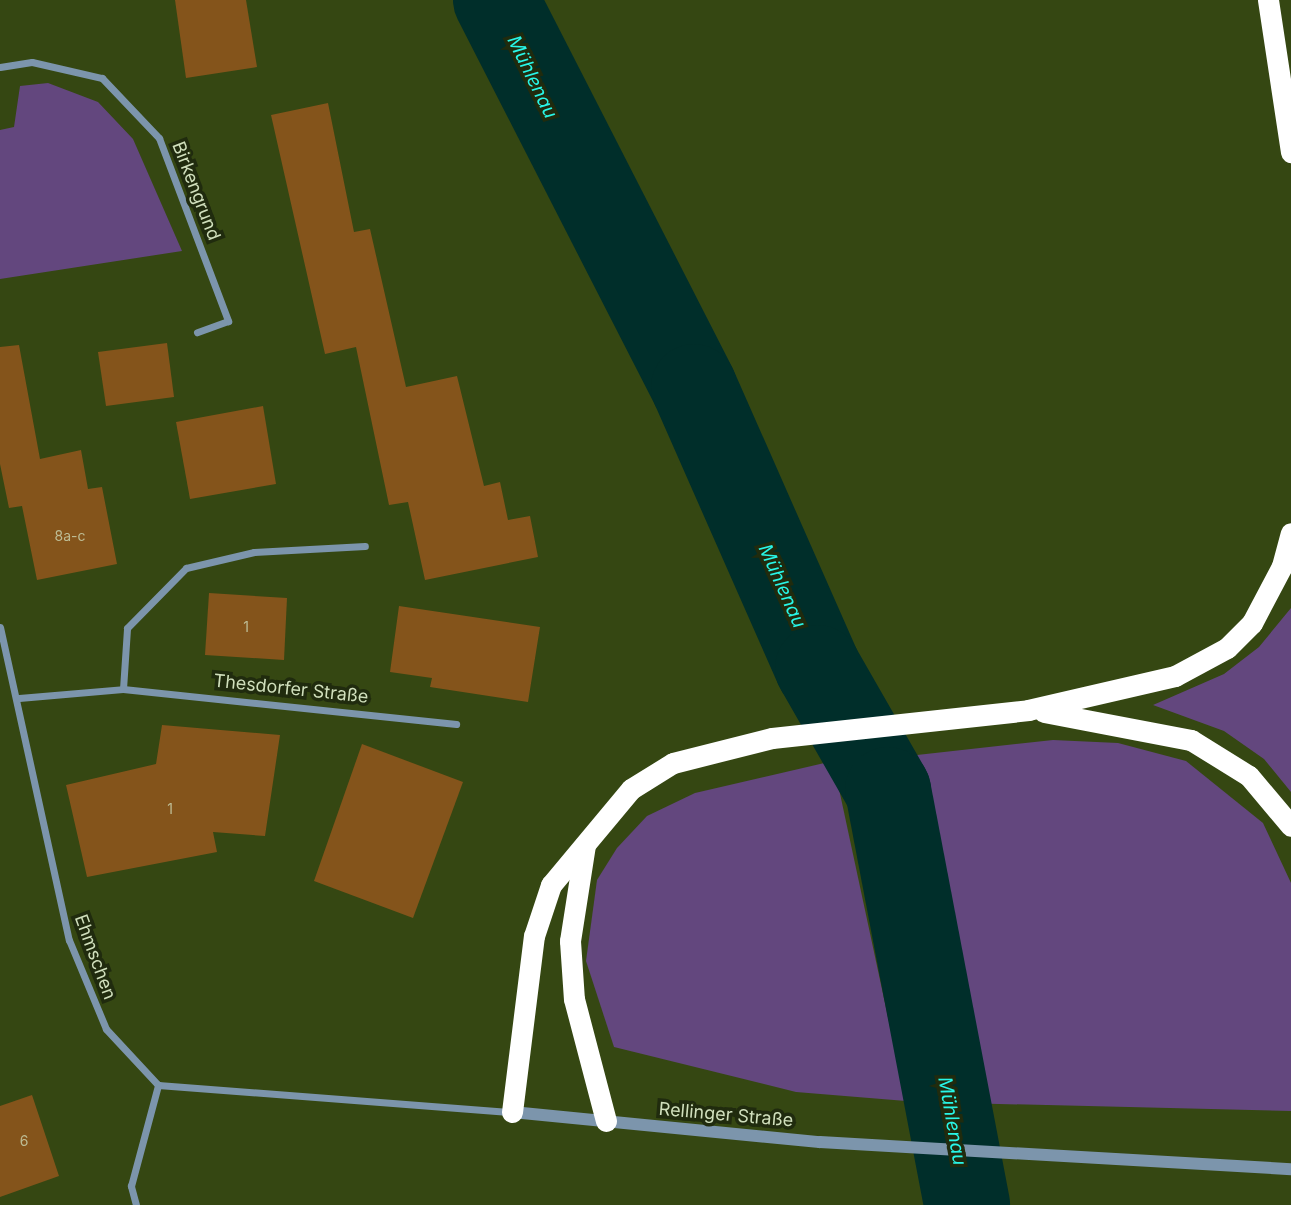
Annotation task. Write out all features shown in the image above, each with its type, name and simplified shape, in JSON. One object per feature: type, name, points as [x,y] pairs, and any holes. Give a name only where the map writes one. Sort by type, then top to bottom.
[{"type":"highway","points":[[1268,0],[1291,152]]},
{"type":"highway","points":[[512,1112],[534,936],[551,885],[587,836],[631,789],[673,763],[772,738],[1028,710],[1175,676],[1227,648],[1269,595],[1291,533]]},
{"type":"highway","points":[[1028,710],[1191,740],[1249,776],[1291,826]]},
{"type":"highway","points":[[587,836],[570,941],[574,999],[607,1121]]},
{"type":"street","name":"Birkengrund","points":[[0,67],[32,62],[102,78],[159,138],[228,321],[197,332]]},
{"type":"street","points":[[122,689],[127,628],[186,568],[254,552],[365,546]]},
{"type":"street","name":"Ehmschen","points":[[0,627],[19,698],[39,819],[69,940],[106,1029],[158,1085]]},
{"type":"street","name":"Thesdorfer Straße","points":[[19,698],[122,689],[456,724]]},
{"type":"street","points":[[136,1205],[131,1186],[158,1085]]},
{"type":"street","name":"Rellinger Straße","points":[[158,1085],[512,1112],[820,1142],[1089,1160],[1291,1169]]},
{"type":"shaded area","points":[[48,83],[98,102],[133,139],[182,251],[0,279],[0,130],[14,127],[20,86]]},
{"type":"shaded area","points":[[1291,608],[1291,792],[1264,759],[1224,731],[1153,705],[1224,674],[1259,647]]},
{"type":"shaded area","points":[[1053,740],[1118,743],[1186,761],[1263,823],[1291,883],[1291,1111],[960,1103],[908,756]]},
{"type":"shaded area","points":[[833,761],[906,1101],[796,1092],[614,1047],[586,961],[597,880],[617,848],[647,816],[695,793]]},
{"type":"building","points":[[175,0],[246,0],[257,67],[186,78]]},
{"type":"building","points":[[328,103],[354,232],[370,229],[406,387],[457,376],[484,486],[500,482],[508,520],[530,516],[538,557],[425,580],[408,502],[389,505],[356,347],[325,354],[271,115]]},
{"type":"building","points":[[167,343],[174,397],[106,406],[98,352]]},
{"type":"building","points":[[19,345],[40,459],[81,450],[88,489],[102,487],[117,564],[37,580],[22,506],[9,508],[0,464],[0,347]]},
{"type":"building","points":[[263,406],[276,484],[190,499],[176,422]]},
{"type":"building","points":[[209,593],[287,598],[284,660],[205,655]]},
{"type":"building","points":[[399,606],[540,627],[528,702],[430,687],[432,678],[390,672]]},
{"type":"building","points":[[162,725],[280,735],[265,836],[213,832],[217,852],[87,877],[66,785],[156,764]]},
{"type":"building","points":[[362,744],[463,782],[413,918],[314,881]]},
{"type":"building","points":[[32,1095],[59,1176],[0,1197],[0,1106]]},
{"type":"waterway","name":"Mühlenau","points":[[496,0],[694,387],[818,668],[888,790],[967,1205]]}]
